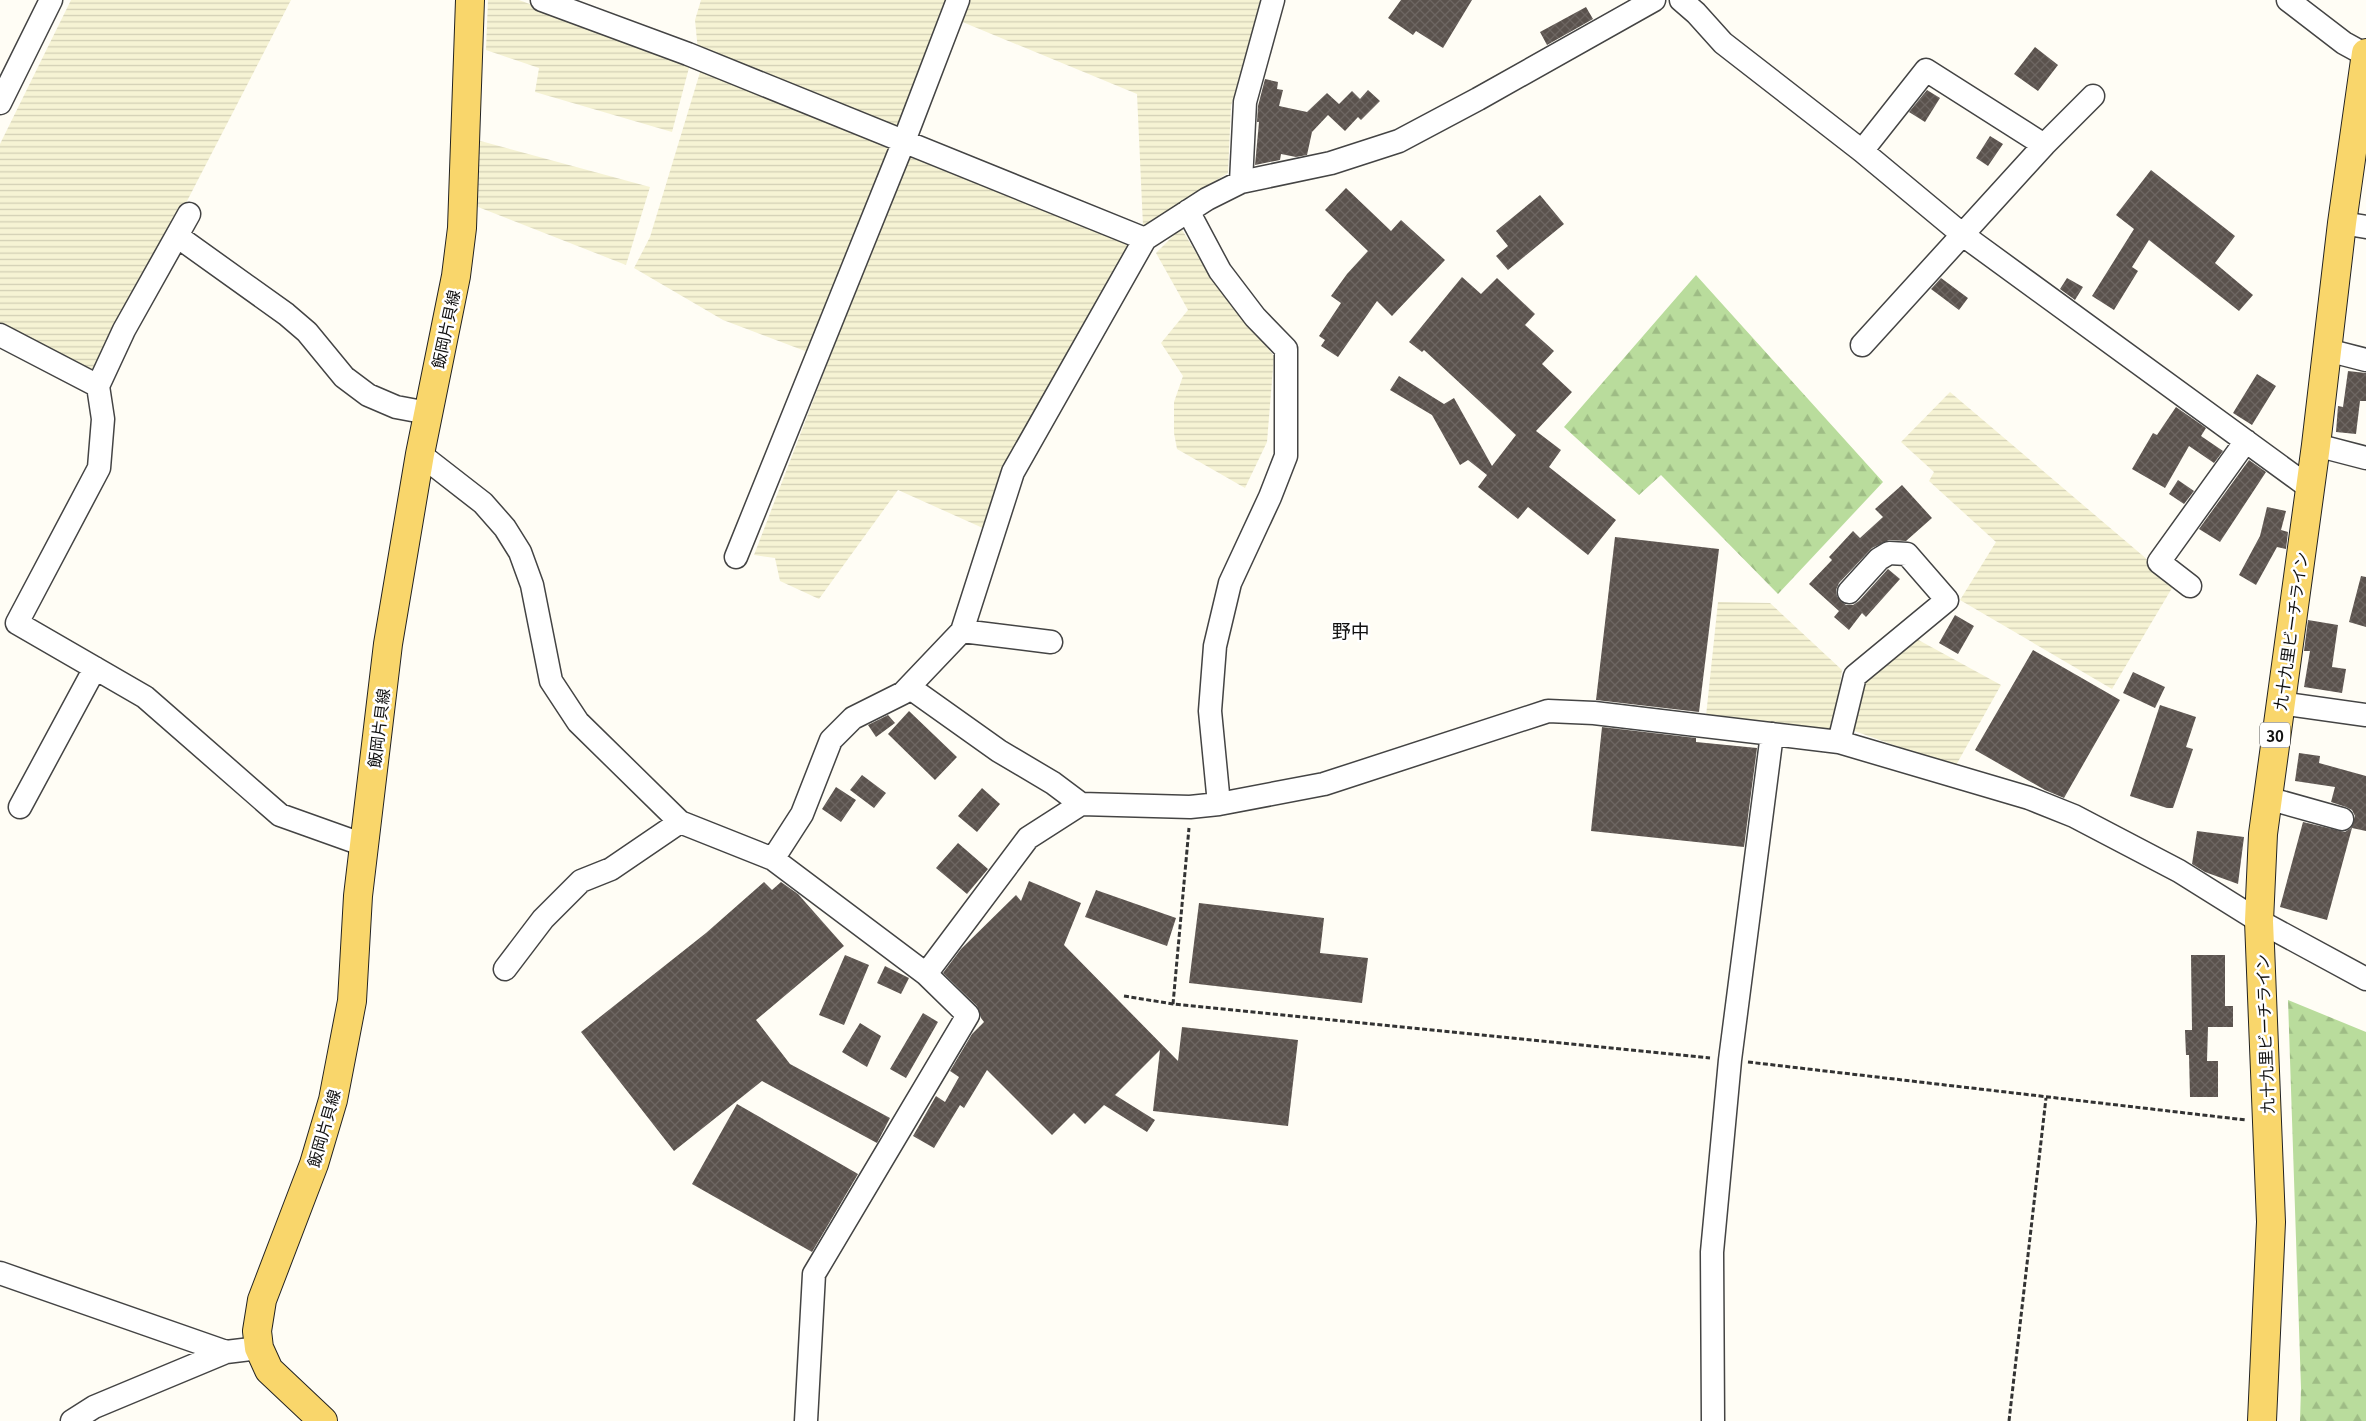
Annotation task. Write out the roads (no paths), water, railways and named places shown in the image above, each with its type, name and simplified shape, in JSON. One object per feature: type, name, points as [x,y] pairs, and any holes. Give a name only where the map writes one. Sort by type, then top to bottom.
[{"type":"main road","name":"飯岡片貝線","points":[[323,1421],[269,1370],[259,1348],[257,1331],[262,1300],[314,1164],[333,1100],[344,1051],[352,1001],[358,896],[388,644],[420,454],[456,276],[462,228],[470,0]]},
{"type":"main road","name":"九十九里ビーチライン","points":[[2262,1421],[2271,1222],[2259,920],[2262,843],[2279,703],[2316,445],[2327,350],[2354,225],[2366,54]]},
{"type":"street","points":[[0,103],[51,0]]},
{"type":"street","points":[[542,0],[688,54],[1145,239]]},
{"type":"street","points":[[736,557],[904,142],[958,0]]},
{"type":"street","points":[[1241,182],[1245,102],[1273,0]]},
{"type":"street","points":[[773,859],[802,814],[831,740],[852,718],[903,693],[962,631],[1013,472],[1145,239],[1188,211],[1241,182],[1331,163],[1399,141],[1654,0]]},
{"type":"street","points":[[1680,0],[1696,13],[1723,43],[1862,151],[1964,235],[2310,488]]},
{"type":"street","points":[[2288,0],[2344,43],[2366,54]]},
{"type":"street","points":[[1862,151],[1926,70],[2044,145]]},
{"type":"street","points":[[1862,344],[1964,235],[2044,145],[2093,96]]},
{"type":"street","points":[[1188,211],[1220,271],[1255,317],[1286,349],[1286,456],[1270,498],[1230,583],[1215,646],[1210,711],[1219,804]]},
{"type":"street","points":[[189,214],[124,330],[98,386],[103,419],[99,468],[17,623],[144,696],[280,815],[364,845]]},
{"type":"street","points":[[177,236],[286,314],[307,332],[344,377],[368,395],[396,407],[428,414]]},
{"type":"street","points":[[0,335],[98,386]]},
{"type":"street","points":[[2327,350],[2366,360]]},
{"type":"street","points":[[2190,586],[2159,562],[2246,441]]},
{"type":"street","points":[[2316,445],[2366,458]]},
{"type":"street","points":[[420,454],[483,504],[505,528],[520,552],[532,586],[551,681],[578,722],[680,822],[773,859],[926,974],[968,1015],[814,1274],[806,1421]]},
{"type":"street","points":[[1839,742],[1855,676],[1947,600],[1907,554],[1888,553],[1879,558],[1849,592]]},
{"type":"street","points":[[962,631],[1051,642]]},
{"type":"street","points":[[20,807],[95,668]]},
{"type":"street","points":[[909,687],[999,751],[1053,783],[1081,804]]},
{"type":"street","points":[[2279,703],[2366,715]]},
{"type":"street","points":[[926,974],[1028,838],[1081,804],[1190,807],[1219,804],[1324,784],[1548,711],[1594,713],[1839,742],[2029,798],[2074,816],[2179,871],[2259,920],[2366,979]]},
{"type":"street","points":[[1713,1421],[1712,1252],[1730,1060],[1772,734]]},
{"type":"street","points":[[2267,798],[2342,819]]},
{"type":"street","points":[[505,969],[543,919],[581,881],[611,868],[680,822]]},
{"type":"street","points":[[0,1273],[226,1352]]},
{"type":"street","points":[[72,1421],[94,1408],[226,1352],[259,1348]]},
{"type":"district","name":"野中","points":[[1351,629]]}]
